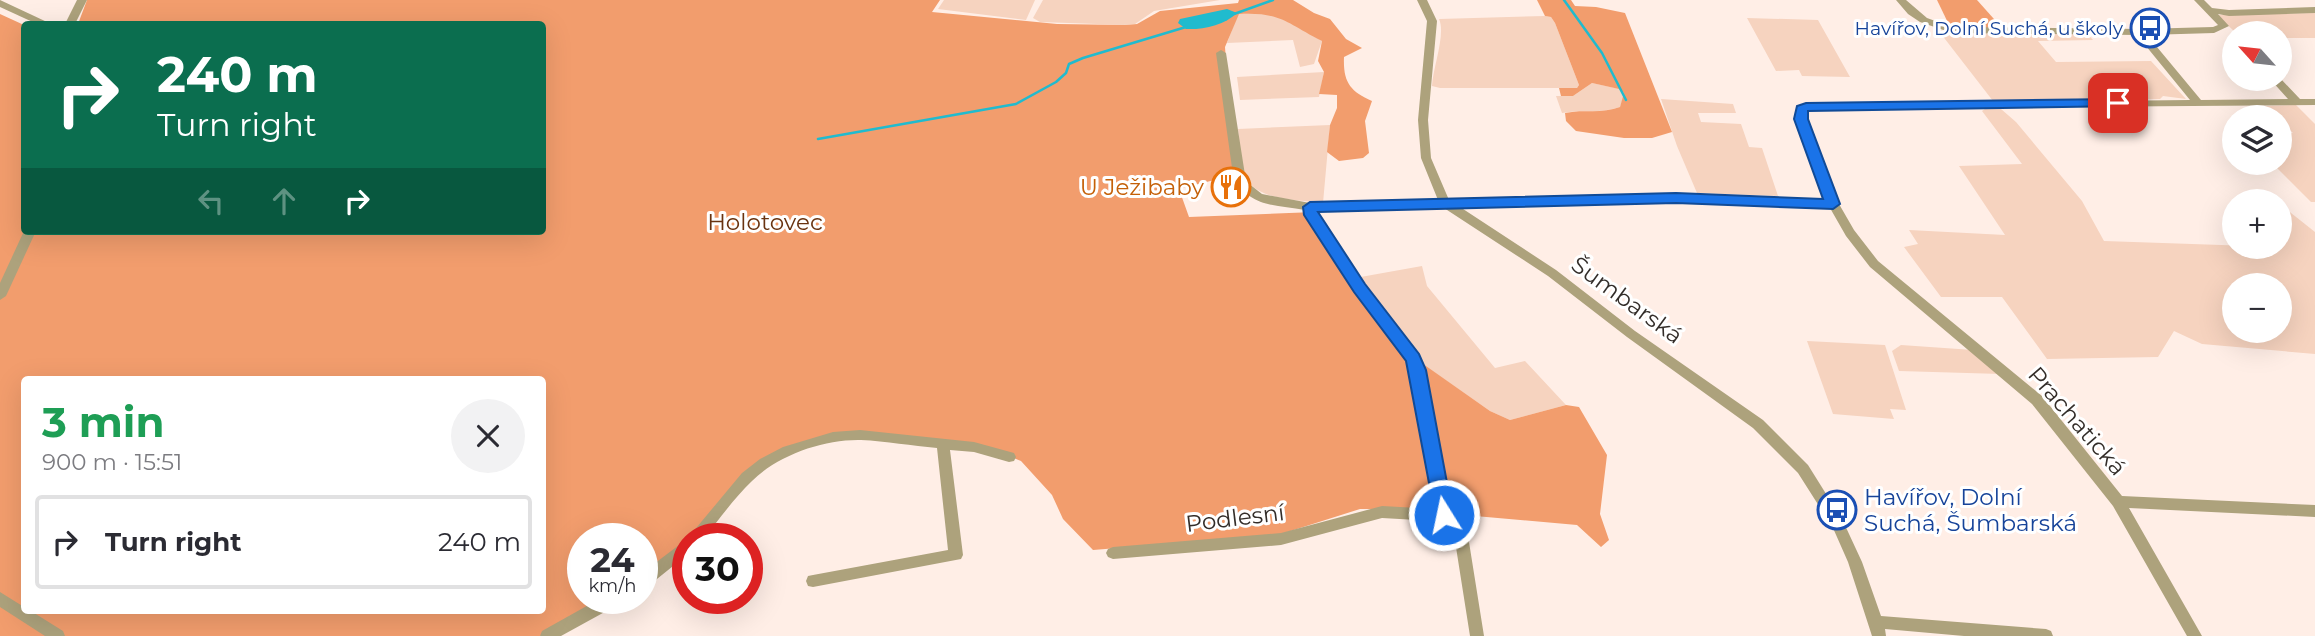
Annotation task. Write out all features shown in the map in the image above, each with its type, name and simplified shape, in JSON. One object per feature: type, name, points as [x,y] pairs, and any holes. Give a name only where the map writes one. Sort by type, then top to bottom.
[{"type":"street","points":[[72,21],[82,0]]},
{"type":"street","points":[[1422,0],[1432,21],[1423,120],[1426,158],[1445,203]]},
{"type":"street","points":[[1901,0],[1913,16],[1921,21],[1952,30],[2145,32],[2228,29],[2199,0]]},
{"type":"street","points":[[0,3],[38,21]]},
{"type":"street","points":[[2209,10],[2230,13],[2315,10]]},
{"type":"street","points":[[2145,32],[2143,38],[2198,103],[2315,102]]},
{"type":"street","points":[[1221,53],[1239,175],[1243,188],[1255,197],[1310,207],[1676,198],[1833,204]]},
{"type":"street","points":[[2286,91],[2297,102]]},
{"type":"street","name":"Prachatická","points":[[2195,636],[2118,502],[2037,400],[1874,264],[1850,233],[1833,204],[1801,119],[1802,109],[1811,106],[2198,103]]},
{"type":"street","name":"Šumbarská","points":[[1445,203],[1552,273],[1631,334],[1758,424],[1803,469],[1838,525],[1877,629],[2046,636]]},
{"type":"street","points":[[1310,207],[1311,215],[1359,288],[1413,359],[1418,370],[1444,515],[1458,517],[1477,636]]},
{"type":"street","points":[[0,296],[28,235]]},
{"type":"street","points":[[708,523],[747,477],[788,451],[833,437],[860,435],[989,450],[1009,457]]},
{"type":"street","points":[[813,581],[956,555],[943,445]]},
{"type":"street","points":[[2118,502],[2315,511]]},
{"type":"street","name":"Podlesní","points":[[1113,553],[1281,539],[1382,512],[1444,515]]},
{"type":"street","points":[[658,569],[672,558]]},
{"type":"street","points":[[0,599],[21,612]]},
{"type":"street","points":[[24,614],[58,636]]},
{"type":"street","points":[[547,636],[587,614]]},
{"type":"shaded area","points":[[944,0],[1035,0],[1026,20],[938,9]]},
{"type":"shaded area","points":[[1043,0],[1220,0],[1154,11],[1135,24],[1126,25],[1040,22],[1033,18]]},
{"type":"shaded area","points":[[1265,13],[1287,20],[1322,41],[1314,64],[1300,67],[1293,40],[1227,43],[1238,14]]},
{"type":"shaded area","points":[[2315,13],[2315,38],[2292,38],[2292,21],[2223,21],[2217,15]]},
{"type":"shaded area","points":[[1551,17],[1555,23],[1579,85],[1577,88],[1432,86],[1441,33],[1439,19]]},
{"type":"shaded area","points":[[1747,18],[1818,20],[1850,77],[1802,76],[1799,70],[1776,71]]},
{"type":"shaded area","points":[[1938,30],[1959,34],[2086,32],[2093,40],[2038,41],[2056,62],[2151,61],[2186,99],[2163,96],[2160,99],[1993,101]]},
{"type":"shaded area","points":[[1324,72],[1319,97],[1240,100],[1237,77]]},
{"type":"shaded area","points":[[1592,83],[1620,89],[1625,93],[1620,107],[1562,113],[1556,96],[1573,96]]},
{"type":"shaded area","points":[[1661,99],[1733,104],[1736,113],[1698,113],[1701,122],[1741,124],[1749,147],[1762,148],[1778,196],[1697,193]]},
{"type":"shaded area","points":[[2292,105],[2296,105],[2315,124],[2315,202],[2311,202],[2284,175],[2292,175]]},
{"type":"shaded area","points":[[2001,109],[2016,122],[2082,201],[2104,241],[2222,245],[2222,259],[2292,259],[2292,214],[2315,232],[2315,354],[2202,344],[2174,331],[2158,357],[2047,359],[2002,297],[1941,297],[1904,247],[1918,244],[1909,230],[2005,235],[1959,166],[2022,164],[1982,111]]},
{"type":"shaded area","points":[[1330,125],[1323,203],[1270,195],[1252,186],[1246,178],[1241,161],[1238,129]]},
{"type":"shaded area","points":[[1422,266],[1427,286],[1495,368],[1525,361],[1566,405],[1510,420],[1490,411],[1415,359],[1355,278]]},
{"type":"shaded area","points":[[1807,341],[1885,345],[1906,410],[1890,409],[1894,419],[1833,414]]},
{"type":"shaded area","points":[[1901,345],[1973,350],[2001,374],[1899,371],[1892,351]]},
{"type":"green space","name":"Holotovec","points":[[87,0],[940,0],[932,12],[1057,24],[1126,25],[1137,24],[1160,11],[1238,3],[1239,0],[1293,0],[1330,19],[1346,39],[1362,48],[1344,57],[1344,66],[1349,85],[1372,101],[1365,121],[1369,153],[1363,158],[1339,161],[1327,152],[1330,125],[1337,108],[1337,95],[1319,94],[1324,72],[1318,61],[1322,41],[1275,17],[1239,14],[1225,47],[1234,175],[1179,189],[1189,217],[1315,212],[1346,265],[1416,359],[1490,411],[1510,420],[1566,405],[1579,407],[1607,455],[1600,514],[1609,540],[1601,547],[1577,525],[1396,509],[1360,509],[1278,535],[1093,550],[1063,519],[1052,495],[1021,461],[977,444],[866,433],[783,450],[703,523],[672,523],[672,552],[658,564],[658,523],[567,523],[567,614],[582,614],[540,636],[0,636],[0,14],[21,24],[21,235],[546,235],[546,21],[79,21]]},
{"type":"green space","points":[[1537,0],[1571,0],[1575,6],[1625,13],[1672,132],[1652,138],[1624,138],[1576,131],[1566,121],[1565,113],[1620,107],[1624,93],[1619,89],[1592,83],[1573,96],[1561,96],[1559,88],[1577,88],[1579,85],[1555,23],[1551,17],[1545,16]]},
{"type":"green space","points":[[1937,0],[1977,0],[2002,28],[1951,29]]},
{"type":"water","points":[[1227,9],[1237,13],[1213,26],[1186,29],[1178,23],[1180,19]]},
{"type":"waterway","points":[[1234,14],[1273,0]]},
{"type":"waterway","points":[[1564,0],[1602,53],[1626,100]]},
{"type":"waterway","points":[[818,139],[1016,104],[1056,82],[1066,73],[1069,64],[1186,27]]},
{"type":"place","name":"Havířov, Dolní Suchá, u školy","points":[[2150,28]]},
{"type":"place","name":"U Ježibaby","points":[[1231,187]]},
{"type":"place","name":"Havířov, Dolní Suchá, Šumbarská","points":[[1837,510]]},
{"type":"route","points":[[1444,515],[1418,370],[1413,359],[1359,288],[1311,215],[1310,207],[1676,198],[1833,204],[1801,119],[1802,109],[1811,106],[2118,103]]}]
